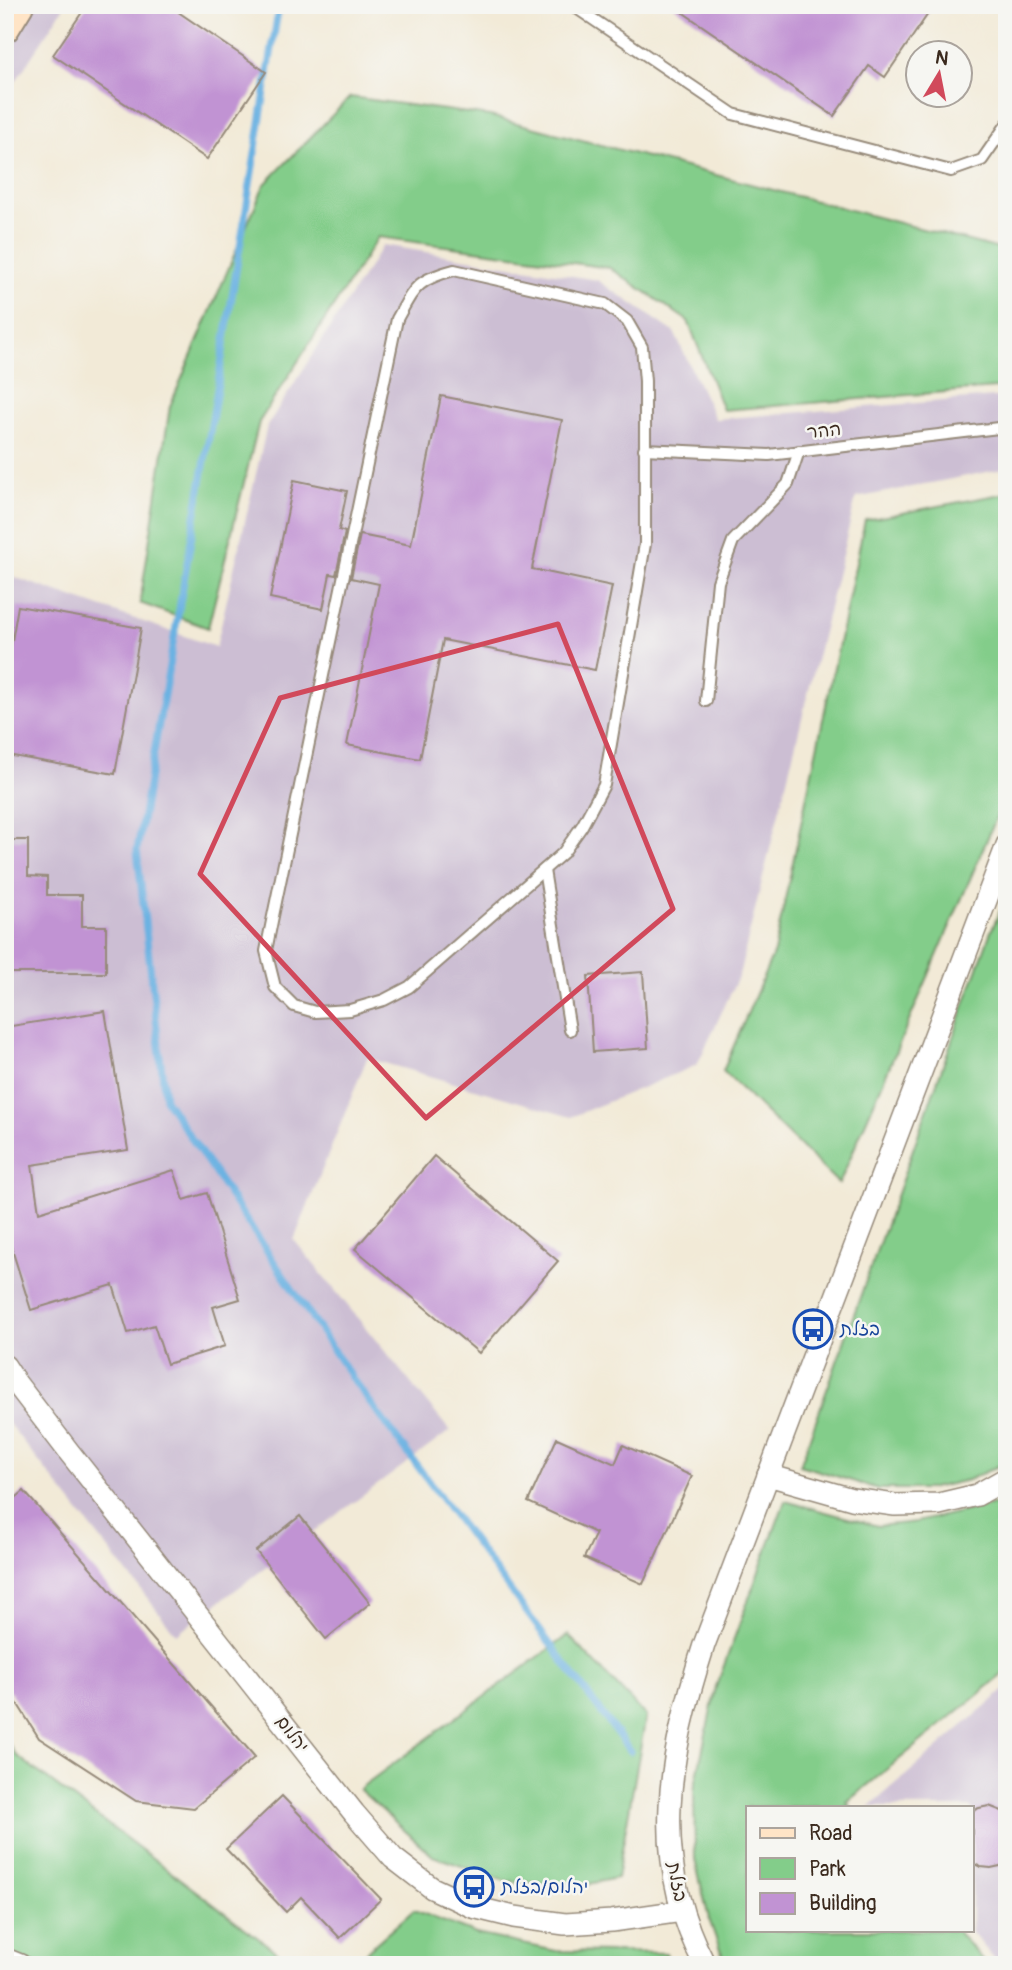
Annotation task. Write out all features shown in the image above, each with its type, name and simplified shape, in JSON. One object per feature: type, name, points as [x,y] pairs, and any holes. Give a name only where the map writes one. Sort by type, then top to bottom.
[{"type":"street","points":[[5,28],[19,5]]},
{"type":"street","name":"בזלת","points":[[705,1965],[682,1911],[673,1871],[669,1832],[670,1793],[682,1718],[704,1645],[1007,845]]},
{"type":"street","name":"יהלום","points":[[5,1366],[354,1813],[393,1858],[432,1888],[473,1907],[514,1917],[565,1924],[682,1911]]},
{"type":"street","points":[[768,1475],[852,1499],[895,1505],[939,1504],[977,1495],[1007,1478]]},
{"type":"street","points":[[5,1959],[20,1965]]},
{"type":"lane","points":[[572,5],[733,114],[951,171],[982,160],[1007,124]]},
{"type":"lane","points":[[453,270],[605,304],[627,321],[642,348],[645,381],[644,449],[645,544],[604,785],[582,826],[564,853],[409,987],[384,1000],[350,1010],[315,1012],[294,1006],[275,987],[266,951],[397,319],[415,288],[430,276],[453,270]]},
{"type":"lane","name":"ההר","points":[[644,449],[769,455],[1007,428]]},
{"type":"lane","points":[[706,701],[718,582],[733,541],[788,484],[799,452]]},
{"type":"lane","points":[[544,870],[570,1030]]},
{"type":"highlighted area","points":[[558,624],[673,909],[426,1118],[200,874],[280,698]]},
{"type":"shaded area","points":[[5,5],[65,5],[5,98]]},
{"type":"shaded area","points":[[383,245],[597,280],[674,332],[715,419],[1007,396],[1007,468],[856,498],[739,975],[697,1065],[571,1117],[367,1058],[294,1240],[450,1431],[176,1634],[5,1419],[5,574],[216,647],[267,426]]},
{"type":"shaded area","points":[[1007,1688],[1007,1965],[1000,1965],[972,1932],[974,1932],[974,1806],[870,1806]]},
{"type":"green space","points":[[350,97],[490,116],[1007,251],[1007,387],[723,410],[688,321],[610,268],[378,237],[259,422],[208,628],[140,603],[170,406],[264,185]]},
{"type":"green space","points":[[1007,493],[1007,793],[839,1184],[723,1071],[774,952],[865,520]]},
{"type":"green space","points":[[1007,896],[1007,1462],[968,1480],[928,1489],[878,1489],[800,1465],[991,931]]},
{"type":"green space","points":[[1007,1496],[1007,1671],[847,1802],[850,1806],[746,1806],[746,1932],[958,1932],[987,1965],[729,1965],[720,1950],[709,1919],[695,1860],[694,1790],[716,1687],[785,1501],[878,1526],[916,1522],[996,1504]]},
{"type":"green space","points":[[568,1635],[646,1716],[617,1878],[579,1886],[505,1881],[433,1856],[359,1789]]},
{"type":"green space","points":[[5,1738],[16,1755],[294,1965],[5,1965]]},
{"type":"green space","points":[[414,1910],[476,1934],[556,1951],[666,1953],[670,1965],[351,1965]]},
{"type":"building","points":[[87,5],[168,5],[266,72],[207,159],[53,55]]},
{"type":"building","points":[[672,5],[934,5],[912,38],[904,38],[904,49],[885,77],[869,66],[834,116]]},
{"type":"building","points":[[441,396],[562,420],[532,569],[612,586],[595,670],[443,640],[420,759],[347,745],[379,584],[351,578],[360,535],[411,545]]},
{"type":"building","points":[[294,480],[347,491],[339,530],[345,532],[336,575],[330,574],[323,609],[270,598]]},
{"type":"building","points":[[18,606],[141,628],[115,774],[13,756],[5,751],[5,681]]},
{"type":"building","points":[[5,840],[28,840],[28,876],[47,877],[47,895],[82,895],[82,926],[106,926],[106,973],[5,973]]},
{"type":"building","points":[[643,972],[648,1048],[593,1052],[588,976]]},
{"type":"building","points":[[105,1011],[128,1150],[32,1165],[39,1212],[174,1170],[184,1200],[207,1193],[240,1299],[213,1307],[225,1346],[167,1364],[154,1325],[128,1333],[113,1285],[31,1310],[5,1227],[5,1027]]},
{"type":"building","points":[[434,1156],[558,1261],[479,1353],[355,1249]]},
{"type":"building","points":[[557,1438],[615,1464],[623,1445],[692,1476],[643,1584],[584,1558],[596,1533],[528,1502]]},
{"type":"building","points":[[24,1491],[255,1757],[194,1808],[136,1801],[39,1738],[5,1684],[5,1507]]},
{"type":"building","points":[[300,1516],[370,1603],[326,1639],[256,1551]]},
{"type":"building","points":[[282,1796],[381,1899],[340,1938],[301,1897],[286,1912],[226,1849]]},
{"type":"building","points":[[989,1806],[1007,1813],[1007,1861],[1000,1866],[991,1868],[974,1864],[974,1810]]},
{"type":"waterway","points":[[279,5],[214,408],[137,850],[165,1099],[354,1381],[630,1751]]},
{"type":"place","name":"בזלת","points":[[813,1329]]},
{"type":"place","name":"יהלום/בזלת","points":[[474,1887]]}]
